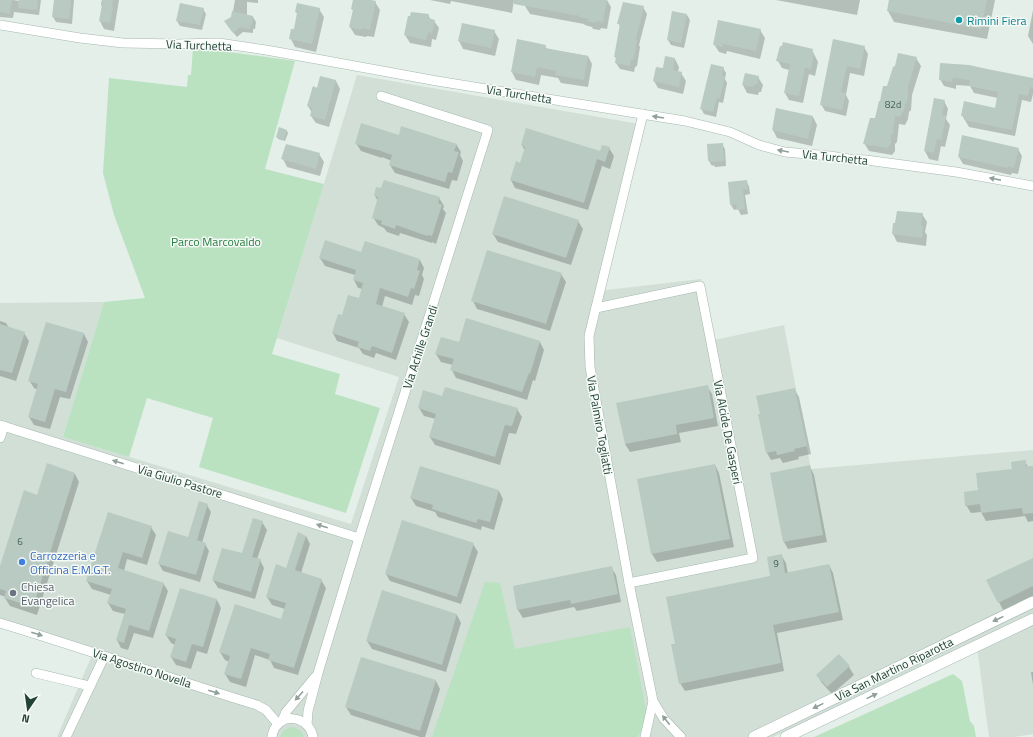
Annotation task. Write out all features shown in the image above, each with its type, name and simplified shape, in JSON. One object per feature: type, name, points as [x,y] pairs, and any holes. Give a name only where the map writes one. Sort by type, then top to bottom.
[{"type":"street","name":"Via Turchetta","points":[[0,25],[80,38],[123,43],[219,43],[437,81],[685,121],[730,132],[759,145],[785,152],[866,160],[956,172],[1033,186]]},
{"type":"street","name":"Via Achille Grandi","points":[[307,725],[308,711],[318,673],[359,538],[488,130],[381,96]]},
{"type":"street","name":"Via Palmiro Togliatti","points":[[643,114],[589,336],[590,367],[629,583],[653,701],[645,737]]},
{"type":"street","name":"Via Alcide De Gasperi","points":[[596,308],[700,286],[753,558],[629,583]]},
{"type":"street","name":"Via Giulio Pastore","points":[[2,426],[359,538]]},
{"type":"street","points":[[0,438],[2,426]]},
{"type":"street","name":"Via San Martino Riparotta","points":[[754,737],[1033,602]]},
{"type":"street","name":"Via San Martino Riparotta","points":[[786,737],[1033,619]]},
{"type":"street","name":"Via Agostino Novella","points":[[0,623],[257,705],[266,710],[280,722]]},
{"type":"street","points":[[66,737],[104,656]]},
{"type":"street","points":[[36,673],[90,686]]},
{"type":"street","name":"Via Achille Grandi","points":[[272,737],[275,728],[286,712],[318,673]]},
{"type":"street","points":[[653,701],[664,719],[681,737]]},
{"type":"street","points":[[280,722],[287,719],[298,719],[303,721],[311,730],[313,737]]},
{"type":"shaded area","points":[[357,75],[639,124],[598,291],[701,279],[710,341],[784,325],[811,469],[1033,450],[1033,734],[1015,737],[989,737],[976,640],[773,737],[57,737],[92,655],[0,624],[0,303],[104,302],[63,437],[351,524],[399,377],[277,338]]},
{"type":"green space","name":"Parco Marcovaldo","points":[[193,47],[295,61],[265,169],[324,184],[272,354],[340,374],[335,394],[380,408],[346,513],[199,467],[213,418],[147,398],[129,457],[63,437],[104,302],[145,298],[114,215],[103,173],[109,78],[187,87],[188,75],[191,75]]},
{"type":"green space","points":[[485,582],[500,583],[515,649],[630,627],[646,710],[643,728],[637,737],[432,737]]},
{"type":"green space","points":[[953,674],[962,681],[970,721],[974,726],[976,737],[814,737]]},
{"type":"green space","points":[[292,727],[300,730],[304,737],[280,737],[284,730]]},
{"type":"building","points":[[0,0],[12,0],[10,14],[0,12]]},
{"type":"building","points":[[19,0],[38,0],[37,10],[18,8]]},
{"type":"building","points":[[54,0],[71,0],[69,19],[52,17]]},
{"type":"building","points":[[103,0],[113,0],[110,23],[99,21]]},
{"type":"building","points":[[353,0],[376,1],[370,30],[362,28],[361,30],[349,27],[353,10],[351,9]]},
{"type":"building","points":[[514,0],[607,0],[603,22],[596,21],[596,23],[587,21],[588,19],[579,17],[580,16],[514,4]]},
{"type":"building","name":"Rimini Fiera","points":[[889,0],[987,0],[981,29],[887,11]]},
{"type":"building","points":[[623,2],[644,6],[636,39],[634,59],[631,60],[630,66],[615,63],[616,57],[614,57],[620,24],[617,24]]},
{"type":"building","points":[[180,3],[204,8],[200,25],[176,21]]},
{"type":"building","points":[[297,3],[320,8],[312,44],[289,39],[291,29],[294,29]]},
{"type":"building","points":[[232,11],[253,16],[250,29],[240,27],[233,33],[224,21],[231,17]]},
{"type":"building","points":[[672,11],[687,14],[681,43],[667,40]]},
{"type":"building","points":[[411,12],[429,14],[428,18],[435,20],[432,33],[428,32],[426,40],[404,35],[408,16],[410,16]]},
{"type":"building","points":[[718,20],[761,29],[756,51],[723,44],[722,47],[713,45]]},
{"type":"building","points":[[462,23],[495,30],[491,48],[458,41]]},
{"type":"building","points":[[517,39],[546,45],[545,48],[588,56],[584,80],[555,75],[556,71],[537,67],[535,77],[511,72]]},
{"type":"building","points":[[833,39],[865,46],[860,69],[847,66],[841,92],[846,93],[842,110],[820,105]]},
{"type":"building","points":[[783,42],[813,49],[812,53],[814,53],[811,69],[805,68],[799,96],[784,93],[790,64],[776,61],[780,46],[782,46]]},
{"type":"building","points":[[898,53],[917,57],[908,87],[908,97],[904,111],[900,117],[895,116],[893,134],[891,135],[891,143],[888,148],[863,144],[870,118],[875,118],[883,86],[887,86],[893,67],[895,66]]},
{"type":"building","points":[[665,56],[675,58],[673,70],[682,72],[679,87],[653,81],[656,67],[663,68]]},
{"type":"building","points":[[940,63],[969,65],[1033,78],[1033,88],[1030,87],[1028,96],[1019,94],[1012,130],[964,120],[965,116],[961,116],[964,101],[995,108],[998,92],[969,86],[970,80],[953,78],[952,82],[939,80]]},
{"type":"building","points":[[711,64],[724,67],[722,76],[725,77],[720,98],[717,98],[713,112],[700,109]]},
{"type":"building","points":[[745,73],[759,76],[757,85],[755,84],[754,87],[742,85]]},
{"type":"building","points":[[320,76],[336,80],[325,120],[310,116],[312,108],[307,106],[313,86],[317,88]]},
{"type":"building","points":[[934,98],[945,100],[942,115],[946,116],[941,140],[937,139],[934,153],[924,151]]},
{"type":"building","points":[[776,108],[813,116],[808,139],[772,130]]},
{"type":"building","points":[[361,123],[399,135],[401,126],[457,144],[454,151],[459,152],[452,173],[448,172],[445,182],[389,165],[392,155],[355,144]]},
{"type":"building","points":[[279,127],[287,130],[284,140],[276,137]]},
{"type":"building","points":[[526,128],[600,151],[602,145],[610,147],[605,162],[597,159],[584,203],[510,180],[516,161],[520,163],[525,147],[521,145]]},
{"type":"building","points":[[962,135],[1019,148],[1014,168],[958,157]]},
{"type":"building","points":[[723,143],[724,161],[708,161],[707,144]]},
{"type":"building","points":[[286,144],[320,153],[316,169],[281,159]]},
{"type":"building","points":[[384,180],[440,197],[438,203],[442,205],[432,236],[427,236],[396,225],[395,229],[381,224],[382,221],[372,218],[378,197],[374,196],[376,187],[381,188]]},
{"type":"building","points":[[747,180],[748,189],[743,190],[745,209],[737,210],[736,204],[730,205],[728,182]]},
{"type":"building","points":[[504,196],[579,220],[566,258],[492,234]]},
{"type":"building","points":[[897,211],[923,213],[921,226],[923,226],[922,238],[892,234],[893,223],[895,223]]},
{"type":"building","points":[[325,240],[361,252],[365,241],[420,259],[417,270],[420,271],[414,289],[411,288],[408,297],[380,288],[376,304],[405,313],[392,353],[372,346],[370,351],[357,347],[359,342],[332,333],[338,314],[342,315],[348,295],[359,298],[363,283],[353,280],[356,270],[319,258]]},
{"type":"building","points":[[487,250],[562,273],[546,324],[471,301]]},
{"type":"building","points":[[466,318],[540,341],[530,374],[529,373],[522,392],[450,370],[454,359],[435,354],[441,337],[459,342]]},
{"type":"building","points":[[46,322],[84,333],[66,392],[55,389],[45,422],[28,417],[38,384],[28,381]]},
{"type":"building","points":[[0,324],[25,332],[12,373],[0,370]]},
{"type":"building","points":[[708,385],[714,418],[676,425],[677,434],[625,444],[616,403]]},
{"type":"building","points":[[445,387],[518,408],[512,426],[505,425],[495,457],[429,437],[436,414],[418,408],[423,390],[442,396]]},
{"type":"building","points":[[795,388],[807,446],[794,449],[795,451],[777,455],[776,451],[766,453],[756,396]]},
{"type":"building","points":[[1026,460],[1026,466],[1033,466],[1033,513],[1023,514],[1022,508],[981,513],[980,504],[965,506],[964,492],[978,490],[976,473],[1012,469],[1011,462]]},
{"type":"building","points":[[47,463],[75,473],[33,607],[4,598],[6,591],[0,589],[0,566],[24,490],[37,495]]},
{"type":"building","points":[[715,464],[730,539],[651,554],[637,479]]},
{"type":"building","points":[[810,465],[823,535],[783,542],[770,473]]},
{"type":"building","points":[[420,466],[499,490],[490,522],[478,519],[476,523],[432,509],[433,505],[410,498]]},
{"type":"building","points":[[199,501],[208,504],[197,540],[206,543],[196,575],[158,564],[168,531],[188,537]]},
{"type":"building","points":[[108,512],[152,526],[142,558],[123,552],[118,568],[164,583],[149,631],[129,625],[124,643],[116,640],[126,609],[107,603],[112,589],[86,581]]},
{"type":"building","points":[[253,518],[263,521],[252,557],[261,559],[251,592],[212,580],[222,548],[242,553]]},
{"type":"building","points":[[402,520],[474,543],[457,597],[385,574]]},
{"type":"building","points":[[298,532],[306,536],[295,570],[322,579],[294,668],[268,660],[270,654],[251,648],[241,679],[224,674],[230,656],[219,652],[235,604],[281,619],[286,603],[266,597],[276,564],[286,568]]},
{"type":"building","points":[[782,554],[785,573],[829,564],[839,612],[773,625],[781,663],[679,684],[671,644],[675,644],[666,597],[770,576],[767,557]]},
{"type":"building","points":[[1033,558],[1033,586],[998,603],[986,580]]},
{"type":"building","points":[[612,566],[618,594],[571,604],[570,600],[517,610],[513,586]]},
{"type":"building","points":[[180,588],[217,599],[203,647],[192,644],[186,662],[170,657],[176,639],[165,635]]},
{"type":"building","points":[[382,590],[457,614],[442,665],[366,641]]},
{"type":"building","points":[[839,654],[850,666],[827,687],[816,675]]},
{"type":"building","points":[[361,657],[436,680],[420,731],[345,707]]},
{"type":"place","name":"Rimini Fiera","points":[[959,20]]},
{"type":"place","name":"Carrozzeria e Officina E.M.G.T.","points":[[22,562]]},
{"type":"place","name":"Chiesa Evangelica","points":[[13,593]]}]
